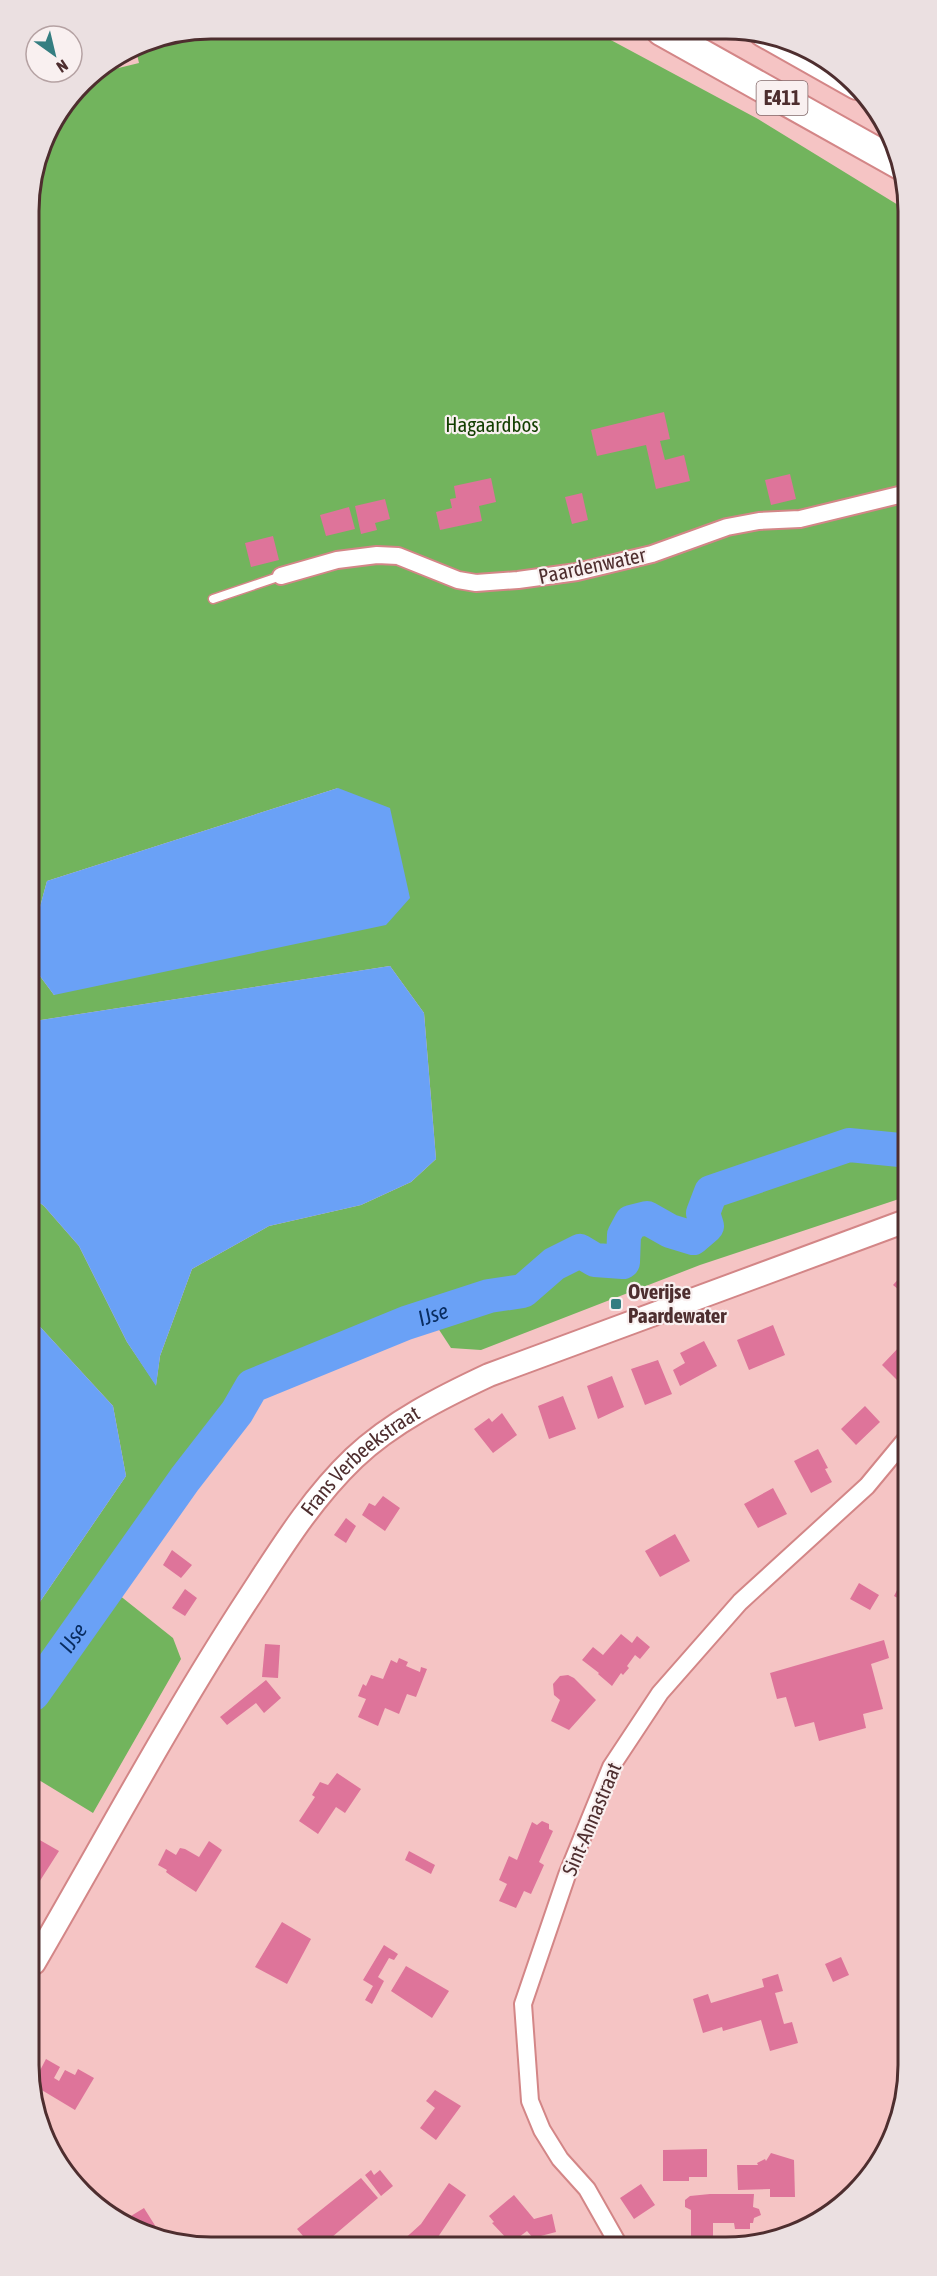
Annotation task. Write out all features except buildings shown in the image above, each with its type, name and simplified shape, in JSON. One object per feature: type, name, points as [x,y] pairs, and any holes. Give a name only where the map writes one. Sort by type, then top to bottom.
[{"type":"highway","name":"E411","points":[[676,39],[890,159]]},
{"type":"main road","name":"Frans Verbeekstraat","points":[[39,1954],[201,1671],[302,1517],[354,1458],[412,1415],[450,1393],[489,1375],[898,1224]]},
{"type":"street","name":"Paardenwater","points":[[281,576],[338,560],[377,555],[406,559],[459,580],[476,583],[518,580],[577,572],[652,554],[727,527],[759,521],[800,519],[898,495]]},
{"type":"street","name":"Sint-Annastraat","points":[[613,2237],[587,2189],[561,2158],[542,2130],[530,2101],[523,2004],[567,1875],[611,1767],[660,1693],[740,1602],[867,1486],[898,1449]]},
{"type":"lane","points":[[213,599],[281,576]]},
{"type":"green space","name":"Hagaardbos","points":[[200,39],[609,39],[758,119],[898,205],[898,1199],[700,1265],[481,1350],[451,1348],[430,1316],[252,1386],[237,1412],[185,1479],[109,1587],[173,1638],[181,1659],[93,1813],[39,1780],[39,1603],[126,1476],[113,1406],[39,1326],[39,1202],[79,1246],[127,1342],[156,1385],[160,1356],[192,1269],[269,1226],[361,1205],[411,1182],[436,1159],[424,1013],[390,966],[39,1021],[39,975],[54,995],[338,788],[47,881],[39,910],[40,188],[52,145],[68,115],[89,89],[113,69],[139,63],[137,56],[156,48]]},
{"type":"water","points":[[338,788],[390,808],[410,898],[386,925],[54,995],[39,975],[39,910],[47,881]]},
{"type":"water","points":[[390,966],[424,1013],[436,1159],[411,1182],[361,1205],[269,1226],[192,1269],[160,1356],[156,1386],[127,1342],[79,1246],[39,1202],[39,1021]]},
{"type":"water","points":[[39,1326],[113,1406],[126,1476],[39,1603]]},
{"type":"waterway","name":"IJse","points":[[39,1686],[185,1479],[237,1412],[252,1386],[406,1323],[489,1296],[523,1291],[554,1264],[580,1251],[595,1260],[623,1262],[624,1235],[631,1222],[647,1218],[670,1231],[693,1238],[707,1226],[703,1213],[711,1192],[849,1145],[898,1150]]},
{"type":"place","name":"Overijse Paardewater","points":[[616,1304]]}]
